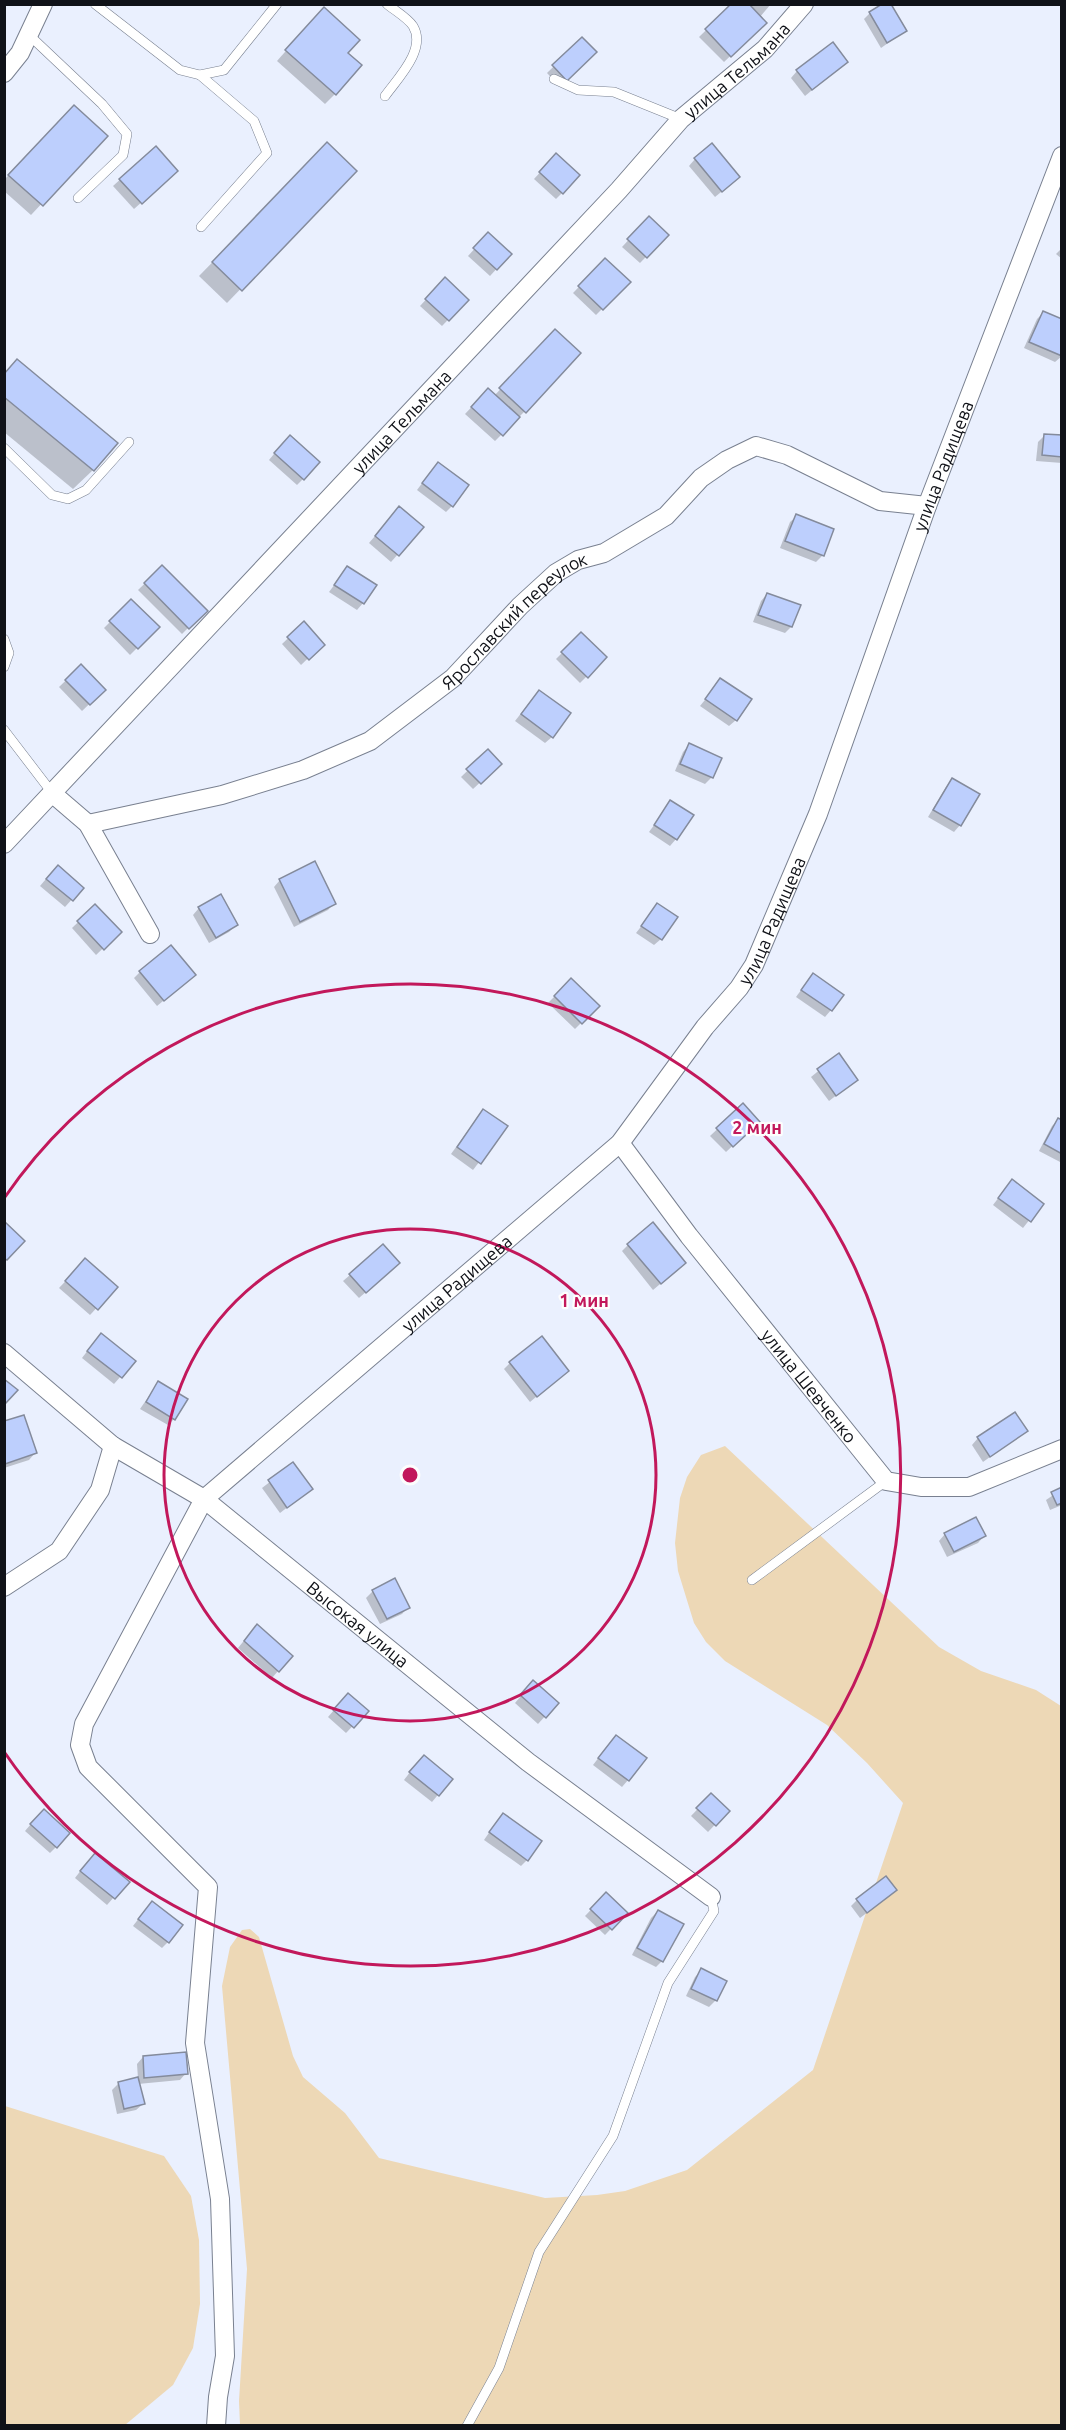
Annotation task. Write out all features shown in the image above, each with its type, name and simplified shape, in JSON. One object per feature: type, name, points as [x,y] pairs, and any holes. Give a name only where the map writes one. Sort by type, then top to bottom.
[{"type":"street","points":[[4,73],[20,52],[44,4]]},
{"type":"street","name":"улица Тельмана","points":[[4,844],[619,190],[681,119],[765,49],[804,4]]},
{"type":"street","name":"улица Радищева","points":[[204,1500],[620,1143],[705,1027],[739,988],[754,964],[818,814],[927,506],[1062,156]]},
{"type":"street","name":"Ярославский переулок","points":[[87,824],[222,795],[303,770],[370,741],[453,678],[520,606],[556,573],[578,560],[604,553],[666,516],[701,478],[727,460],[756,446],[787,455],[880,501],[927,506]]},
{"type":"street","points":[[53,794],[87,824],[150,934]]},
{"type":"street","name":"улица Шевченко","points":[[620,1143],[696,1245],[886,1481]]},
{"type":"street","name":"Высокая улица","points":[[4,1353],[113,1446],[204,1500],[528,1762],[711,1897]]},
{"type":"street","points":[[4,1587],[59,1551],[100,1490],[113,1446]]},
{"type":"street","points":[[886,1481],[921,1487],[969,1486],[1062,1449]]},
{"type":"street","points":[[204,1500],[84,1724],[80,1745],[87,1767],[208,1887],[195,2043],[220,2199],[225,2356],[216,2426]]},
{"type":"lane","points":[[95,4],[180,70],[200,75],[224,70],[277,4]]},
{"type":"lane","points":[[385,96],[414,56],[415,39],[413,26],[387,4]]},
{"type":"lane","points":[[28,35],[102,104],[127,134],[123,155],[78,198]]},
{"type":"lane","points":[[200,75],[254,121],[267,153],[201,227]]},
{"type":"lane","points":[[555,79],[579,90],[614,92],[681,119]]},
{"type":"lane","points":[[4,447],[52,495],[68,499],[86,490],[129,442]]},
{"type":"lane","points":[[4,639],[9,653],[4,668]]},
{"type":"lane","points":[[4,730],[53,794]]},
{"type":"lane","points":[[752,1580],[886,1481]]},
{"type":"lane","points":[[467,2426],[500,2368],[540,2252],[613,2136],[669,1983],[714,1911],[711,1897]]},
{"type":"shaded area","points":[[725,1446],[939,1647],[981,1671],[1036,1690],[1061,1706],[1061,2425],[240,2425],[239,2401],[247,2269],[222,1986],[230,1947],[242,1930],[250,1929],[259,1937],[293,2056],[303,2077],[345,2113],[379,2158],[545,2198],[625,2191],[687,2170],[813,2070],[903,1803],[867,1763],[827,1725],[725,1661],[706,1642],[694,1623],[678,1571],[675,1543],[680,1498],[687,1477],[701,1455]]},
{"type":"shaded area","points":[[5,2106],[164,2156],[191,2196],[199,2240],[200,2304],[193,2348],[173,2385],[125,2425],[5,2425]]},
{"type":"building","points":[[731,4],[749,4],[767,23],[731,57],[705,29]]},
{"type":"building","points":[[882,4],[891,4],[907,31],[887,43],[869,12]]},
{"type":"building","points":[[324,7],[360,40],[348,53],[362,65],[336,95],[285,50]]},
{"type":"building","points":[[582,37],[597,52],[567,81],[552,65]]},
{"type":"building","points":[[833,42],[848,62],[812,90],[796,70]]},
{"type":"building","points":[[74,105],[108,136],[43,206],[8,175]]},
{"type":"building","points":[[327,142],[357,171],[242,291],[212,262]]},
{"type":"building","points":[[712,143],[740,177],[722,192],[694,158]]},
{"type":"building","points":[[156,146],[178,171],[142,204],[119,179]]},
{"type":"building","points":[[556,153],[580,175],[563,194],[539,172]]},
{"type":"building","points":[[649,216],[669,235],[647,258],[627,239]]},
{"type":"building","points":[[488,232],[512,254],[497,270],[473,248]]},
{"type":"building","points":[[605,258],[631,282],[603,310],[578,286]]},
{"type":"building","points":[[445,277],[469,300],[449,321],[425,299]]},
{"type":"building","points":[[1043,311],[1062,319],[1062,356],[1029,342]]},
{"type":"building","points":[[555,329],[581,353],[526,413],[499,388]]},
{"type":"building","points":[[17,359],[118,443],[94,471],[4,397],[4,374]]},
{"type":"building","points":[[488,388],[520,417],[503,436],[471,407]]},
{"type":"building","points":[[1044,434],[1062,435],[1062,457],[1042,455]]},
{"type":"building","points":[[290,435],[320,462],[304,480],[274,453]]},
{"type":"building","points":[[438,462],[469,485],[453,507],[422,483]]},
{"type":"building","points":[[399,506],[424,527],[399,556],[375,536]]},
{"type":"building","points":[[796,514],[834,529],[824,556],[785,541]]},
{"type":"building","points":[[162,565],[208,611],[189,629],[144,583]]},
{"type":"building","points":[[347,566],[377,585],[364,604],[334,585]]},
{"type":"building","points":[[767,593],[801,605],[792,627],[758,615]]},
{"type":"building","points":[[131,599],[160,627],[138,649],[109,621]]},
{"type":"building","points":[[304,621],[325,645],[309,660],[287,637]]},
{"type":"building","points":[[581,632],[607,657],[588,678],[561,652]]},
{"type":"building","points":[[81,664],[106,690],[90,705],[65,680]]},
{"type":"building","points":[[720,678],[752,699],[737,721],[705,699]]},
{"type":"building","points":[[539,690],[571,713],[553,738],[521,714]]},
{"type":"building","points":[[689,743],[722,758],[713,778],[680,764]]},
{"type":"building","points":[[488,749],[502,764],[481,784],[466,769]]},
{"type":"building","points":[[952,778],[980,794],[961,826],[933,810]]},
{"type":"building","points":[[670,800],[694,815],[677,840],[654,825]]},
{"type":"building","points":[[315,861],[336,904],[300,922],[279,879]]},
{"type":"building","points":[[58,865],[84,888],[73,901],[46,879]]},
{"type":"building","points":[[221,894],[238,925],[216,938],[198,907]]},
{"type":"building","points":[[657,903],[678,917],[662,940],[641,926]]},
{"type":"building","points":[[95,904],[122,932],[104,950],[77,921]]},
{"type":"building","points":[[171,945],[196,975],[164,1001],[139,971]]},
{"type":"building","points":[[813,973],[844,995],[832,1011],[801,990]]},
{"type":"building","points":[[571,978],[600,1006],[582,1024],[554,996]]},
{"type":"building","points":[[839,1053],[858,1080],[836,1096],[817,1069]]},
{"type":"building","points":[[743,1103],[760,1122],[733,1147],[716,1128]]},
{"type":"building","points":[[483,1109],[508,1126],[481,1164],[457,1147]]},
{"type":"building","points":[[1058,1118],[1062,1120],[1062,1154],[1044,1144]]},
{"type":"building","points":[[1012,1179],[1044,1204],[1031,1222],[998,1198]]},
{"type":"building","points":[[4,1221],[25,1241],[7,1260],[4,1258]]},
{"type":"building","points":[[653,1222],[686,1263],[661,1284],[627,1244]]},
{"type":"building","points":[[383,1244],[400,1263],[366,1293],[349,1274]]},
{"type":"building","points":[[85,1258],[118,1287],[98,1310],[65,1281]]},
{"type":"building","points":[[101,1333],[136,1361],[122,1378],[87,1351]]},
{"type":"building","points":[[542,1336],[569,1371],[537,1397],[509,1362]]},
{"type":"building","points":[[4,1379],[18,1390],[4,1405]]},
{"type":"building","points":[[158,1381],[188,1399],[175,1420],[146,1402]]},
{"type":"building","points":[[1015,1412],[1028,1431],[990,1457],[977,1437]]},
{"type":"building","points":[[24,1415],[37,1453],[5,1464],[4,1421]]},
{"type":"building","points":[[293,1462],[313,1489],[287,1508],[268,1480]]},
{"type":"building","points":[[1062,1487],[1062,1503],[1057,1505],[1051,1492]]},
{"type":"building","points":[[976,1517],[986,1536],[954,1552],[944,1533]]},
{"type":"building","points":[[395,1578],[410,1608],[387,1619],[372,1590]]},
{"type":"building","points":[[257,1624],[293,1656],[279,1672],[244,1641]]},
{"type":"building","points":[[533,1680],[559,1703],[546,1718],[520,1695]]},
{"type":"building","points":[[348,1693],[369,1711],[354,1728],[333,1710]]},
{"type":"building","points":[[616,1735],[647,1758],[629,1781],[598,1758]]},
{"type":"building","points":[[424,1755],[453,1779],[439,1796],[409,1772]]},
{"type":"building","points":[[711,1793],[730,1811],[716,1826],[696,1808]]},
{"type":"building","points":[[44,1809],[70,1833],[57,1848],[30,1824]]},
{"type":"building","points":[[503,1813],[542,1841],[528,1861],[489,1832]]},
{"type":"building","points":[[95,1853],[130,1882],[115,1899],[80,1871]]},
{"type":"building","points":[[886,1876],[897,1890],[867,1913],[856,1899]]},
{"type":"building","points":[[606,1892],[628,1913],[612,1930],[590,1909]]},
{"type":"building","points":[[152,1901],[183,1925],[169,1943],[138,1919]]},
{"type":"building","points":[[658,1910],[684,1924],[663,1962],[637,1948]]},
{"type":"building","points":[[701,1968],[727,1981],[717,2001],[691,1989]]},
{"type":"building","points":[[186,2052],[188,2074],[144,2078],[143,2056]]},
{"type":"building","points":[[138,2077],[145,2104],[124,2109],[118,2082]]}]
